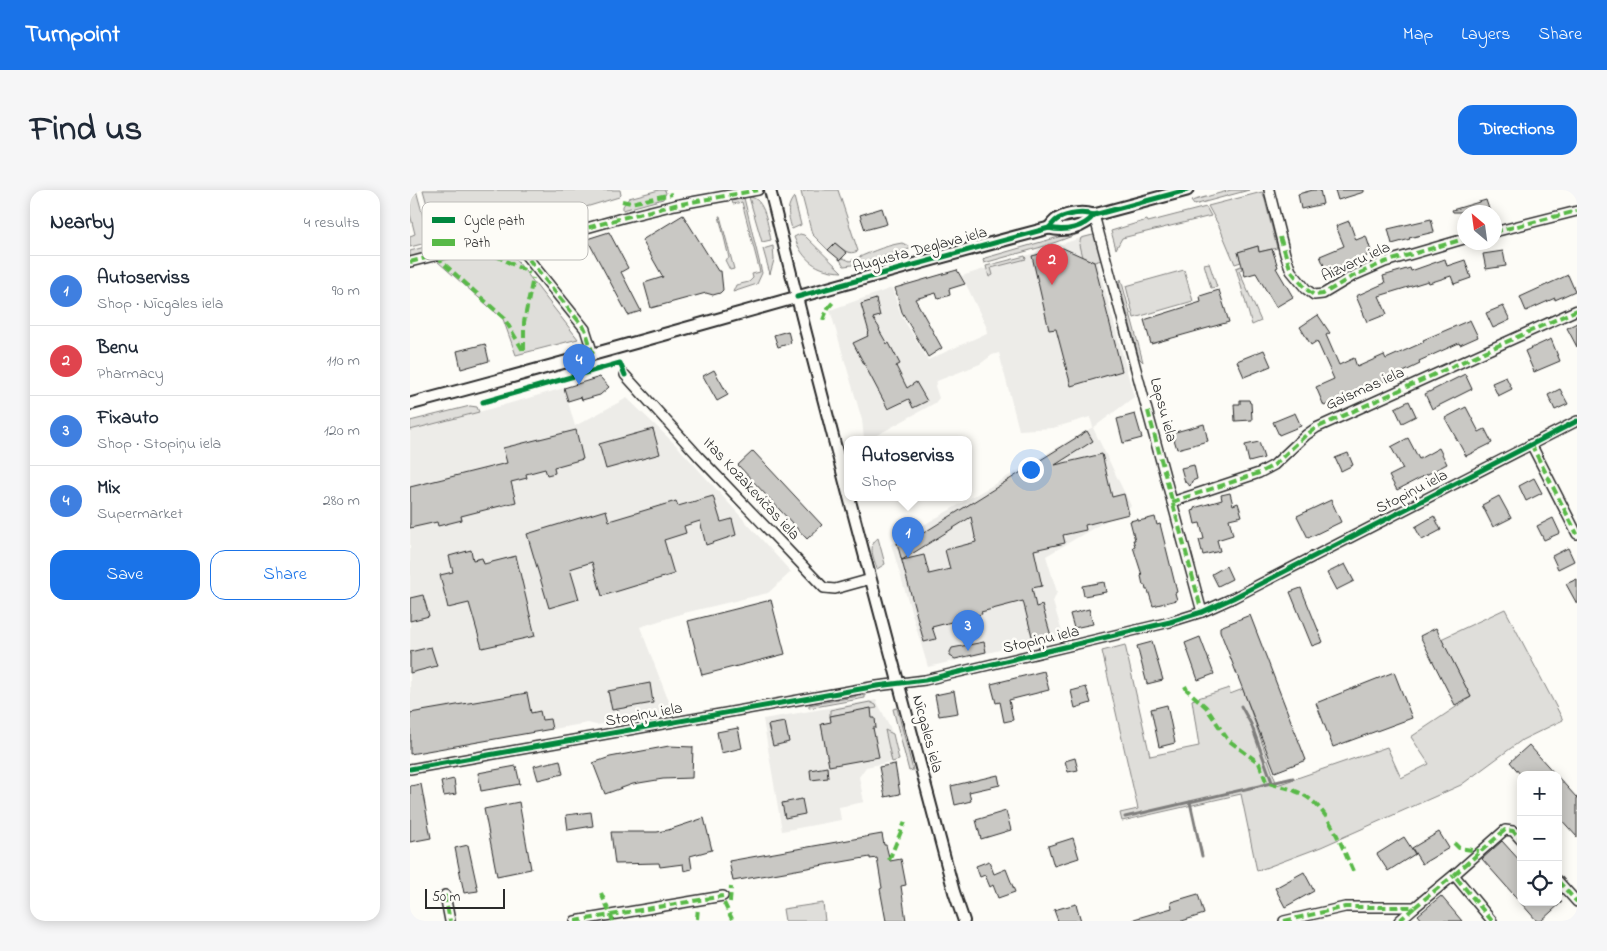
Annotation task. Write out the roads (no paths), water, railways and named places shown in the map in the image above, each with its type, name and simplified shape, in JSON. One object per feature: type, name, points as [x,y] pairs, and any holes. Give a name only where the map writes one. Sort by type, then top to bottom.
[{"type":"main road","name":"Augusta Deglava iela","points":[[410,404],[1049,228],[1060,231],[1088,224],[1094,215],[1187,190]]},
{"type":"street","points":[[588,228],[675,206],[758,190]]},
{"type":"street","name":"Nīcgales iela","points":[[770,190],[844,479]]},
{"type":"street","name":"Aizvaru iela","points":[[1269,190],[1291,271],[1306,289],[1314,295],[1323,294],[1353,276],[1385,262],[1457,241]]},
{"type":"street","points":[[1502,230],[1577,210]]},
{"type":"street","name":"Lapsu iela","points":[[1094,215],[1202,612]]},
{"type":"street","points":[[529,260],[585,329],[593,354]]},
{"type":"street","name":"Gaismas iela","points":[[1172,502],[1259,473],[1274,465],[1316,428],[1577,310]]},
{"type":"street","name":"Itas Kozakevičas iela","points":[[625,375],[700,458],[824,588],[834,589],[871,579]]},
{"type":"street","name":"Stopiņu iela","points":[[410,769],[898,682],[925,680],[1170,622],[1202,612],[1233,598],[1577,420]]},
{"type":"street","points":[[1531,444],[1577,534]]},
{"type":"street","name":"Nīcgales iela","points":[[850,501],[954,892],[964,921]]},
{"type":"street","points":[[1399,921],[1505,830],[1513,831],[1517,836]]},
{"type":"street","points":[[1454,874],[1492,921]]},
{"type":"street","points":[[1562,885],[1577,902]]},
{"type":"street","points":[[445,895],[450,921]]},
{"type":"street","points":[[575,921],[723,896]]},
{"type":"street","points":[[1284,921],[1345,907],[1414,907]]},
{"type":"waterway","points":[[1241,706],[1251,724],[1272,782]]},
{"type":"waterway","points":[[1125,817],[1293,778]]},
{"type":"waterway","points":[[1190,802],[1202,856]]},
{"type":"place","name":"Benu","points":[[1052,285]]},
{"type":"place","name":"Mix","points":[[579,385]]},
{"type":"place","name":"Autoserviss","points":[[908,558]]},
{"type":"place","name":"Fixauto","points":[[968,651]]}]
